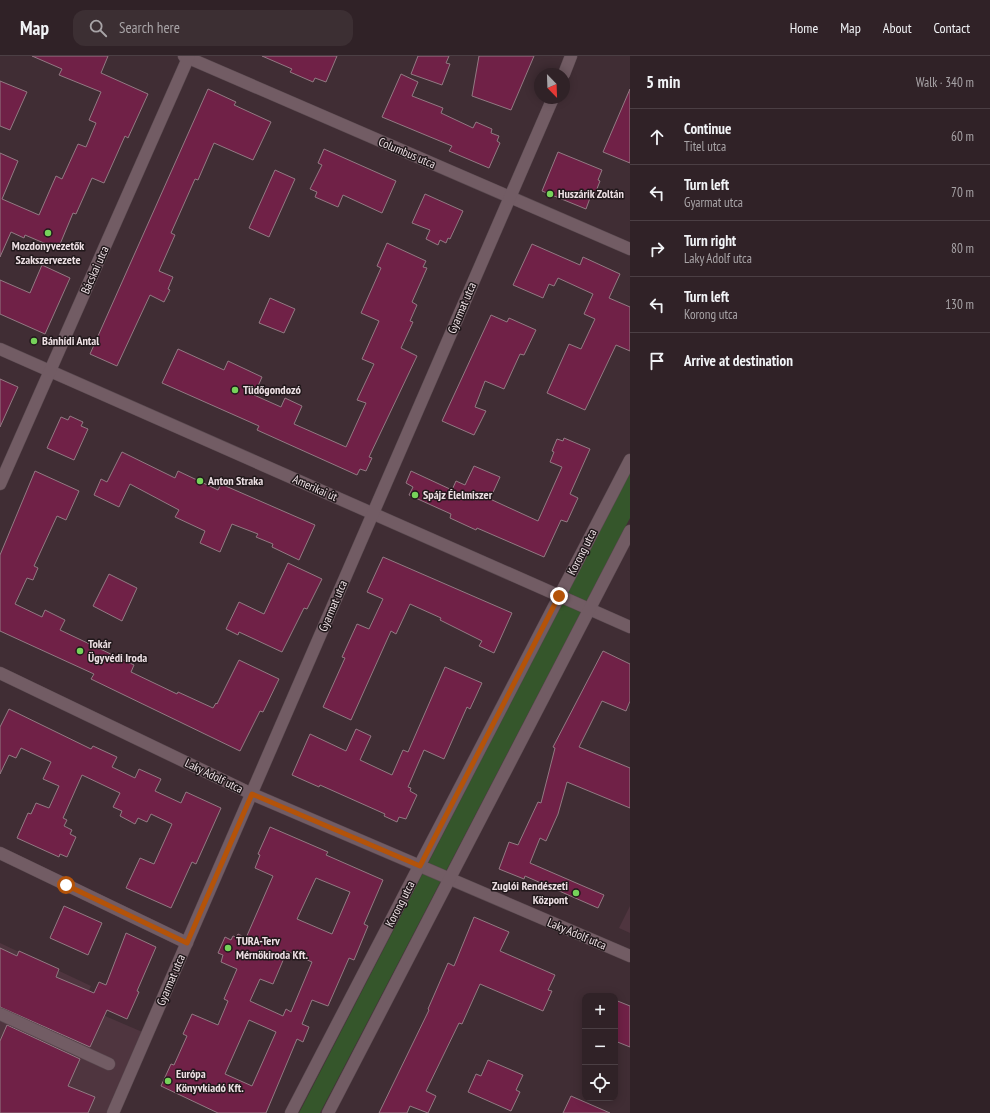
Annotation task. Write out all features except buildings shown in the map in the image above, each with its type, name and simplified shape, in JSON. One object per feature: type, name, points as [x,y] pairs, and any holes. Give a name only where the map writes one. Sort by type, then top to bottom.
[{"type":"street","points":[[566,68],[571,56]]},
{"type":"street","name":"Columbus utca","points":[[187,57],[630,249]]},
{"type":"street","name":"Bácskai utca","points":[[0,484],[187,57]]},
{"type":"street","name":"Gyarmat utca","points":[[113,1113],[550,104]]},
{"type":"street","name":"Amerikai út","points":[[0,349],[630,627]]},
{"type":"street","name":"Korong utca","points":[[291,1113],[630,460]]},
{"type":"street","points":[[328,1113],[630,531]]},
{"type":"street","name":"Laky Adolf utca","points":[[0,673],[252,794],[630,956]]},
{"type":"street","points":[[0,853],[187,943]]},
{"type":"street","points":[[0,1014],[109,1064]]},
{"type":"shaded area","points":[[630,906],[630,933],[619,928]]},
{"type":"shaded area","points":[[0,943],[91,986],[82,1006],[147,1034],[113,1113],[0,1113]]},
{"type":"green space","points":[[630,472],[630,518],[320,1113],[299,1113]]},
{"type":"place","name":"Huszárik Zoltán","points":[[550,194]]},
{"type":"place","name":"Mozdonyvezetők Szakszervezete","points":[[48,233]]},
{"type":"place","name":"Bánhídi Antal","points":[[34,341]]},
{"type":"place","name":"Tüdőgondozó","points":[[235,390]]},
{"type":"place","name":"Anton Straka","points":[[200,481]]},
{"type":"place","name":"Spájz Élelmiszer","points":[[415,495]]},
{"type":"place","name":"Tokár Ügyvédi Iroda","points":[[80,651]]},
{"type":"place","name":"Zuglói Rendészeti Központ","points":[[576,893]]},
{"type":"place","name":"TURA-Terv Mérnökiroda Kft.","points":[[228,948]]},
{"type":"place","name":"Európa Könyvkiadó Kft.","points":[[168,1081]]},
{"type":"route","points":[[66,885],[187,943],[252,794],[420,866],[559,596]]}]
